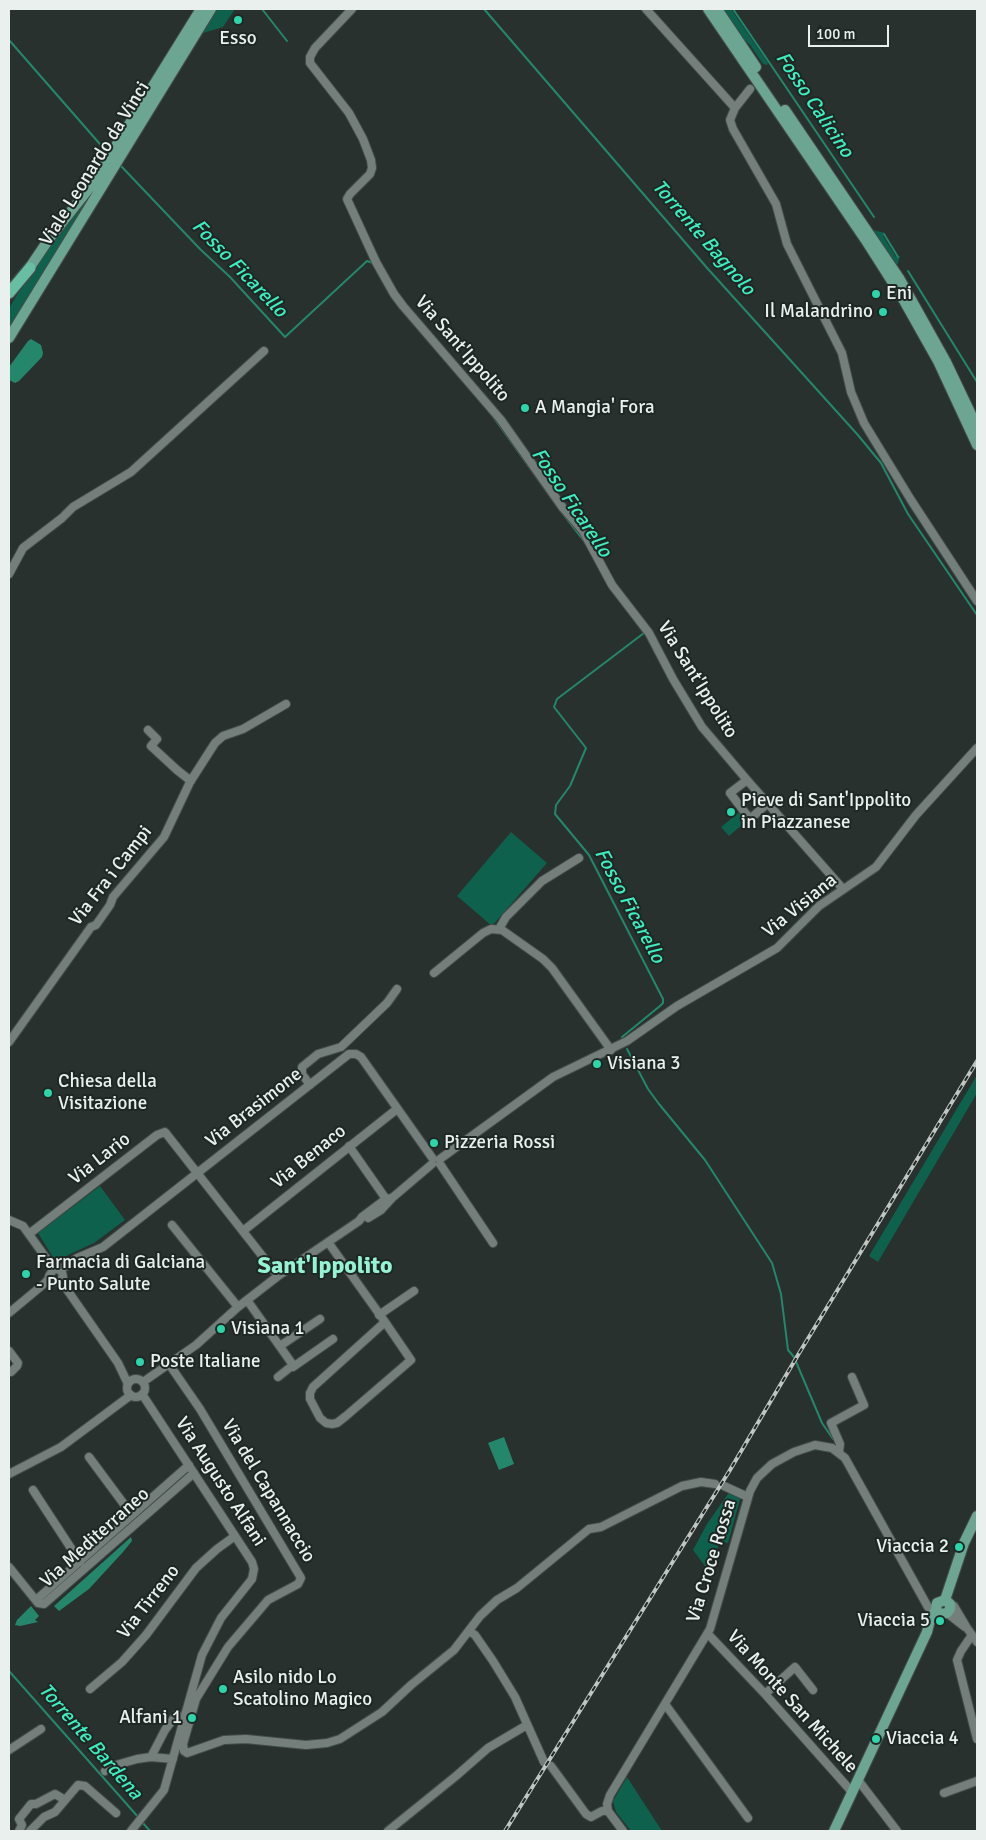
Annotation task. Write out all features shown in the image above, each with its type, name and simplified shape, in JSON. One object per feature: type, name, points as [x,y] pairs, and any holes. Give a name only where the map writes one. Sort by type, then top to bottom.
[{"type":"highway","points":[[9,293],[30,268]]},
{"type":"main road","name":"Viale Leonardo da Vinci","points":[[9,302],[49,239],[91,186],[201,9]]},
{"type":"main road","name":"Viale Leonardo da Vinci","points":[[9,338],[211,9]]},
{"type":"main road","points":[[708,9],[862,234],[902,297],[942,370],[977,445]]},
{"type":"main road","points":[[717,9],[899,278],[946,362],[977,427]]},
{"type":"main road","points":[[834,1831],[927,1632],[930,1620],[943,1607],[964,1543],[977,1516]]},
{"type":"street","name":"Via Sant'Ippolito","points":[[352,9],[316,48],[310,56],[310,63],[349,113],[363,139],[371,160],[372,168],[370,174],[350,194],[348,200],[371,252],[398,300],[501,420],[563,508],[583,531],[612,585],[649,633],[673,679],[702,727],[747,780]]},
{"type":"street","points":[[646,9],[735,108]]},
{"type":"street","points":[[750,89],[735,108],[730,120],[733,129],[776,204],[787,244],[842,354],[851,392],[864,423],[911,500],[977,601]]},
{"type":"street","points":[[9,574],[23,548],[62,518],[73,507],[131,472],[264,351]]},
{"type":"street","name":"Via Fra i Campi","points":[[9,1042],[91,927],[96,925],[110,905],[113,897],[164,837],[191,780],[215,743],[223,736],[243,729],[286,704]]},
{"type":"street","points":[[148,730],[157,739],[151,746],[191,780]]},
{"type":"street","name":"Via Visiana","points":[[143,1382],[196,1345],[238,1307],[278,1276],[359,1221],[553,1077],[627,1041],[677,1006],[777,948],[820,906],[876,867],[916,814],[977,748]]},
{"type":"street","points":[[768,803],[750,819],[730,793],[747,780],[768,803],[844,890]]},
{"type":"street","points":[[499,929],[506,917],[542,881],[579,858]]},
{"type":"street","points":[[434,973],[483,933],[490,929],[499,929],[521,943],[552,968],[611,1050]]},
{"type":"street","points":[[310,1085],[302,1074],[302,1067],[318,1054],[341,1047],[387,1002],[397,989]]},
{"type":"street","name":"Via Brasimone","points":[[9,1313],[77,1258],[103,1247],[346,1056],[356,1054],[361,1057],[493,1243]]},
{"type":"street","name":"Via Benaco","points":[[243,1231],[397,1109]]},
{"type":"street","name":"Via Lario","points":[[28,1234],[161,1132],[165,1132],[278,1276]]},
{"type":"street","points":[[349,1146],[389,1198]]},
{"type":"street","points":[[9,1220],[23,1226],[118,1363],[128,1371],[131,1382]]},
{"type":"street","points":[[172,1225],[238,1307]]},
{"type":"street","points":[[328,1242],[385,1322],[411,1360],[337,1423],[326,1423],[320,1418],[310,1399],[313,1387],[385,1322]]},
{"type":"street","points":[[380,1315],[414,1291]]},
{"type":"street","points":[[247,1300],[293,1367]]},
{"type":"street","points":[[280,1346],[320,1319]]},
{"type":"street","points":[[278,1377],[333,1339]]},
{"type":"street","points":[[9,1352],[18,1363],[18,1366],[11,1372]]},
{"type":"street","name":"Via del Capannaccio","points":[[169,1364],[205,1418],[301,1578],[298,1584],[268,1600],[228,1648],[196,1699],[184,1744],[184,1752],[191,1753],[224,1740],[246,1738],[306,1745],[340,1740],[382,1712],[411,1685],[454,1650],[469,1631]]},
{"type":"street","points":[[852,1377],[864,1405],[830,1423],[840,1444],[839,1452],[849,1462],[930,1609],[943,1607],[977,1642]]},
{"type":"street","points":[[138,1379],[143,1382],[145,1387],[142,1394],[138,1396],[131,1394],[128,1388],[131,1382],[138,1379]]},
{"type":"street","points":[[9,1474],[61,1447],[131,1394]]},
{"type":"street","name":"Via Augusto Alfani","points":[[131,1831],[154,1805],[164,1790],[202,1655],[221,1618],[253,1577],[253,1564],[142,1394]]},
{"type":"street","name":"Via Croce Rossa","points":[[608,1811],[607,1804],[610,1795],[708,1634],[753,1485],[772,1464],[794,1452],[815,1445],[825,1446],[839,1452]]},
{"type":"street","points":[[89,1457],[132,1515]]},
{"type":"street","name":"Via Mediterraneo","points":[[189,1465],[36,1600],[41,1605],[47,1602],[194,1473]]},
{"type":"street","points":[[624,1831],[608,1811],[602,1811],[591,1817],[586,1814],[548,1764],[527,1725],[515,1697],[494,1661],[475,1635],[469,1631],[480,1616],[497,1600],[517,1588],[588,1529],[601,1526],[682,1486],[701,1482],[715,1484]]},
{"type":"street","points":[[724,1486],[748,1497]]},
{"type":"street","points":[[32,1490],[80,1562]]},
{"type":"street","name":"Via Tirreno","points":[[90,1689],[122,1662],[146,1635],[196,1568],[235,1536]]},
{"type":"street","points":[[9,1567],[36,1600]]},
{"type":"street","points":[[969,1632],[958,1660],[977,1739]]},
{"type":"street","name":"Via Monte San Michele","points":[[708,1634],[765,1694],[852,1792]]},
{"type":"street","points":[[765,1694],[795,1667],[813,1690]]},
{"type":"street","points":[[665,1704],[748,1818]]},
{"type":"street","points":[[151,1757],[164,1730],[178,1714]]},
{"type":"street","points":[[388,1831],[488,1748],[527,1725]]},
{"type":"street","points":[[9,1750],[41,1729]]},
{"type":"street","points":[[105,1771],[116,1765],[151,1757],[173,1759]]},
{"type":"street","points":[[858,1780],[897,1831]]},
{"type":"street","points":[[944,1793],[977,1781]]},
{"type":"street","points":[[30,1831],[44,1817],[55,1812],[76,1786],[82,1784],[116,1813]]},
{"type":"street","points":[[20,1831],[22,1825],[19,1819],[31,1804],[36,1804],[55,1794],[65,1800]]},
{"type":"shaded area","points":[[217,9],[235,9],[223,27],[203,33]]},
{"type":"shaded area","points":[[722,9],[731,9],[768,63],[767,65],[763,64],[750,45],[741,37]]},
{"type":"shaded area","points":[[144,107],[9,333],[9,308],[40,258]]},
{"type":"shaded area","points":[[873,230],[885,233],[883,236],[896,257],[900,256],[897,266]]},
{"type":"shaded area","points":[[31,339],[41,345],[42,357],[15,383],[9,379],[9,367]]},
{"type":"shaded area","points":[[742,810],[749,819],[729,836],[721,827]]},
{"type":"shaded area","points":[[511,832],[547,863],[492,926],[457,896]]},
{"type":"shaded area","points":[[977,1075],[977,1093],[878,1262],[869,1256]]},
{"type":"shaded area","points":[[100,1186],[125,1220],[94,1243],[68,1255],[57,1264],[38,1233]]},
{"type":"shaded area","points":[[504,1437],[514,1464],[499,1470],[488,1443]]},
{"type":"shaded area","points":[[730,1491],[741,1496],[728,1543],[720,1541],[710,1573],[693,1550],[707,1524]]},
{"type":"shaded area","points":[[131,1537],[132,1541],[89,1589],[59,1611],[54,1606]]},
{"type":"shaded area","points":[[31,1606],[39,1616],[35,1620],[38,1622],[20,1626],[15,1625],[17,1620]]},
{"type":"shaded area","points":[[627,1777],[662,1831],[631,1831],[616,1812],[613,1801]]},
{"type":"waterway","points":[[262,9],[287,41]]},
{"type":"waterway","name":"Torrente Bagnolo","points":[[484,9],[708,269],[881,463],[908,514],[977,615]]},
{"type":"waterway","name":"Fosso Calicino","points":[[733,9],[874,217]]},
{"type":"waterway","name":"Fosso Ficarello","points":[[9,40],[106,151]]},
{"type":"waterway","name":"Fosso Ficarello","points":[[121,166],[200,249],[230,277],[285,337],[367,261],[373,263]]},
{"type":"waterway","points":[[362,187],[371,178]]},
{"type":"waterway","name":"Fosso Calicino","points":[[884,234],[898,257]]},
{"type":"waterway","name":"Fosso Calicino","points":[[908,271],[977,382]]},
{"type":"waterway","name":"Fosso Ficarello","points":[[494,418],[557,506]]},
{"type":"waterway","name":"Fosso Ficarello","points":[[559,509],[587,545]]},
{"type":"waterway","name":"Fosso Ficarello","points":[[614,593],[644,633],[557,699],[554,707],[586,748],[570,786],[556,805],[555,814],[589,855],[663,999],[663,1003],[660,1006],[622,1037]]},
{"type":"waterway","name":"Fosso Ficarello","points":[[627,1049],[648,1089],[705,1160],[772,1263],[781,1294],[788,1350],[794,1357],[822,1423],[833,1439]]},
{"type":"waterway","name":"Torrente Bardena","points":[[9,1671],[139,1818]]},
{"type":"waterway","name":"Torrente Bardena","points":[[142,1822],[150,1831]]},
{"type":"railway","points":[[505,1831],[730,1470],[977,1061]]},
{"type":"place","name":"Esso","points":[[238,20]]},
{"type":"place","name":"Eni","points":[[876,294]]},
{"type":"place","name":"Il Malandrino","points":[[883,312]]},
{"type":"place","name":"A Mangia' Fora","points":[[525,408]]},
{"type":"place","name":"Pieve di Sant'Ippolito in Piazzanese","points":[[731,812]]},
{"type":"place","name":"Visiana 3","points":[[597,1064]]},
{"type":"place","name":"Chiesa della Visitazione","points":[[48,1093]]},
{"type":"place","name":"Pizzeria Rossi","points":[[434,1143]]},
{"type":"place","name":"Farmacia di Galciana - Punto Salute","points":[[26,1274]]},
{"type":"place","name":"Visiana 1","points":[[221,1329]]},
{"type":"place","name":"Poste Italiane","points":[[140,1362]]},
{"type":"place","name":"Viaccia 2","points":[[959,1547]]},
{"type":"place","name":"Viaccia 5","points":[[940,1621]]},
{"type":"place","name":"Asilo nido Lo Scatolino Magico","points":[[223,1689]]},
{"type":"place","name":"Alfani 1","points":[[192,1718]]},
{"type":"place","name":"Viaccia 4","points":[[876,1739]]},
{"type":"district","name":"Sant'Ippolito","points":[[325,1267]]}]
